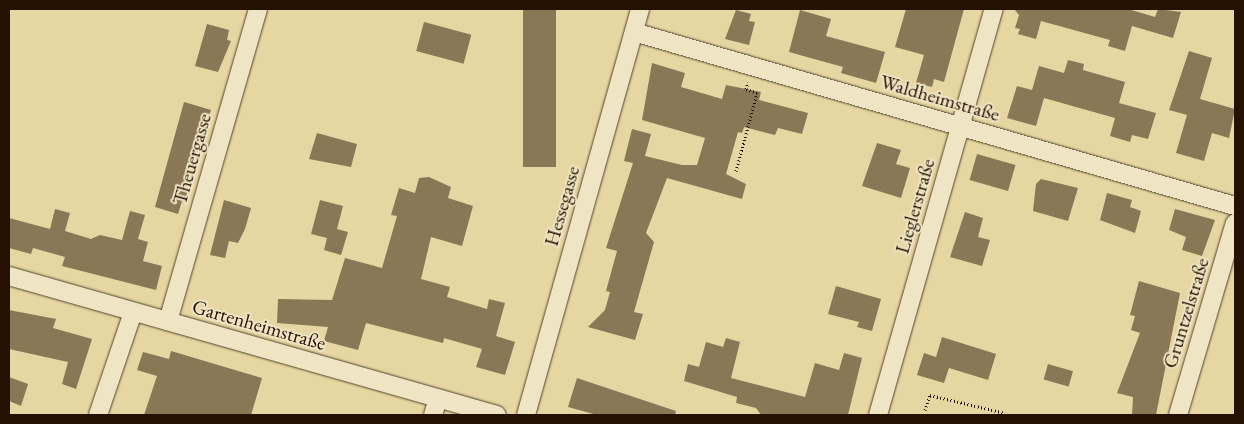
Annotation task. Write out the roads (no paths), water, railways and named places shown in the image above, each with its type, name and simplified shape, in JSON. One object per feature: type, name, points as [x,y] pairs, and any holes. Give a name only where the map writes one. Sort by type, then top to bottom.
[{"type":"street","name":"Theuergasse","points":[[168,321],[258,9]]},
{"type":"street","name":"Hessegasse","points":[[526,415],[640,9]]},
{"type":"street","name":"Lieglerstraße","points":[[878,415],[994,9]]},
{"type":"street","name":"Waldheimstraße","points":[[634,32],[1235,206]]},
{"type":"street","name":"Gruntzelstraße","points":[[1178,415],[1235,223]]},
{"type":"street","name":"Gartenheimstraße","points":[[9,276],[168,321],[436,407],[497,415]]},
{"type":"street","points":[[98,415],[134,312]]}]
